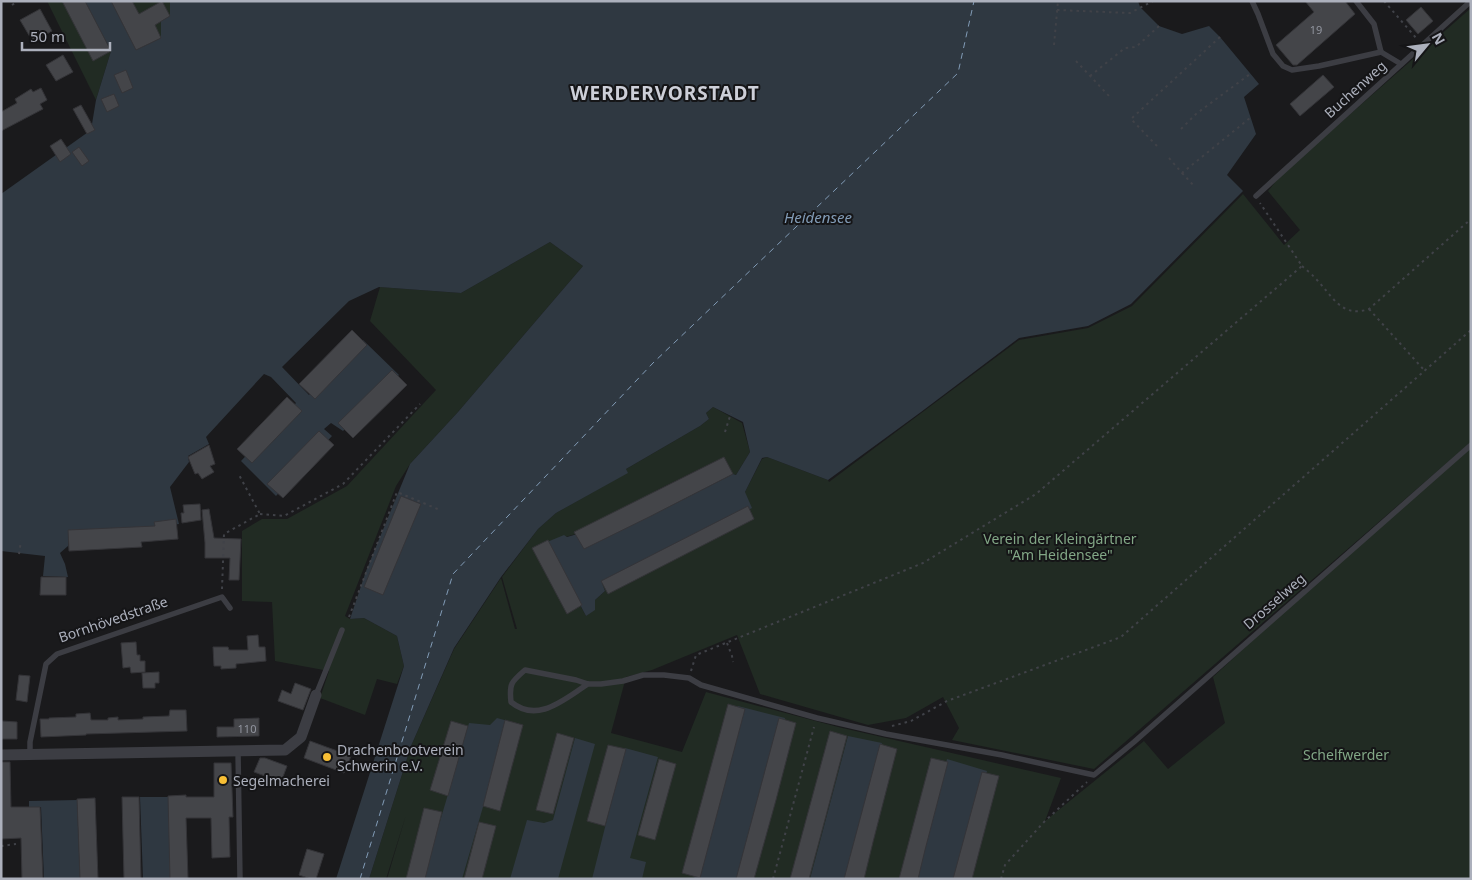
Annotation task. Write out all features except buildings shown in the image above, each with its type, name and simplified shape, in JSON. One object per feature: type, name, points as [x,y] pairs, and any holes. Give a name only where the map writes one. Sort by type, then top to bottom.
[{"type":"street","points":[[1,755],[285,750],[301,737],[316,695]]},
{"type":"lane","points":[[1252,1],[1273,54],[1283,66],[1292,70],[1381,52],[1402,64]]},
{"type":"lane","points":[[1356,1],[1374,24],[1381,52]]},
{"type":"lane","name":"Buchenweg","points":[[1256,196],[1471,1]]},
{"type":"lane","name":"Drosselweg","points":[[1094,775],[1141,736],[1471,445]]},
{"type":"lane","points":[[222,597],[230,608]]},
{"type":"lane","name":"Bornhövedstraße","points":[[30,754],[30,742],[46,664],[58,654],[222,597]]},
{"type":"lane","points":[[316,695],[342,630]]},
{"type":"lane","points":[[588,684],[551,707],[537,712],[519,708],[512,702],[510,689],[514,680],[525,670],[588,684],[623,681],[643,675],[689,678],[701,685],[816,718],[886,734],[1002,755],[1094,775]]},
{"type":"lane","points":[[238,751],[240,879]]},
{"type":"path","points":[[12,5],[18,1]]},
{"type":"path","points":[[1054,45],[1058,1]]},
{"type":"path","points":[[1057,10],[1130,13],[1152,1]]},
{"type":"path","points":[[1384,1],[1422,45]]},
{"type":"path","points":[[1090,76],[1125,48],[1136,47],[1159,26]]},
{"type":"path","points":[[1156,146],[1131,118],[1220,37]]},
{"type":"path","points":[[1076,61],[1109,96]]},
{"type":"path","points":[[1181,129],[1196,114],[1250,74]]},
{"type":"path","points":[[1182,172],[1250,118]]},
{"type":"path","points":[[1169,158],[1195,187]]},
{"type":"path","points":[[1256,196],[1302,266],[1339,306],[1350,311],[1369,309],[1471,219]]},
{"type":"path","points":[[689,678],[696,655],[923,563],[1036,494],[1302,266]]},
{"type":"path","points":[[1369,309],[1424,370]]},
{"type":"path","points":[[886,734],[889,728],[911,721],[947,701],[1121,637],[1471,330]]},
{"type":"path","points":[[222,597],[224,534],[260,514],[284,516],[343,484],[420,404]]},
{"type":"path","points":[[725,432],[731,413]]},
{"type":"path","points":[[238,473],[260,514]]},
{"type":"path","points":[[349,618],[397,492],[440,510]]},
{"type":"path","points":[[19,554],[21,541]]},
{"type":"path","points":[[727,643],[733,662]]},
{"type":"path","points":[[773,879],[816,718]]},
{"type":"path","points":[[1001,879],[1005,865],[1044,822],[1094,775]]},
{"type":"path","points":[[1,846],[16,844]]},
{"type":"green space","points":[[47,1],[85,1],[111,51],[96,100]]},
{"type":"green space","points":[[111,1],[170,1],[170,16],[161,21],[161,38],[136,50]]},
{"type":"green space","points":[[1471,8],[1471,442],[1094,769],[952,740],[959,728],[943,697],[906,718],[868,725],[760,694],[737,635],[652,670],[626,677],[611,733],[682,752],[706,692],[838,727],[1061,778],[1045,821],[1144,741],[1168,769],[1225,723],[1213,677],[1357,544],[1471,446],[1471,879],[387,879],[406,815],[386,879],[369,879],[411,746],[454,649],[501,578],[515,629],[517,629],[502,577],[538,529],[556,513],[627,473],[626,469],[700,426],[709,419],[706,413],[713,407],[742,423],[750,452],[736,475],[733,474],[724,457],[657,490],[643,500],[642,498],[575,532],[576,534],[547,542],[586,616],[595,600],[605,591],[601,583],[669,550],[745,492],[762,459],[767,457],[829,482],[1019,340],[1088,328],[1132,306],[1243,194],[1284,245],[1300,230],[1268,191],[1282,174]]},
{"type":"green space","points":[[550,242],[583,266],[458,412],[410,464],[396,486],[345,616],[350,619],[364,618],[397,636],[404,666],[397,684],[377,679],[365,715],[320,698],[329,671],[275,661],[272,602],[242,601],[242,531],[262,519],[287,519],[347,486],[436,390],[370,321],[380,287],[461,293]]},
{"type":"water","name":"Heidensee","points":[[85,1],[111,1],[136,50],[161,38],[161,21],[170,16],[170,1],[1138,1],[1140,7],[1159,26],[1182,34],[1209,26],[1220,37],[1259,84],[1244,97],[1256,134],[1227,175],[1243,191],[1131,304],[1088,326],[1019,338],[828,480],[767,457],[762,458],[745,492],[752,508],[602,583],[605,591],[595,600],[595,610],[586,616],[547,542],[564,535],[567,537],[666,508],[733,474],[736,475],[750,452],[743,422],[713,407],[706,413],[709,419],[700,426],[626,469],[628,473],[556,513],[538,529],[501,577],[454,648],[411,746],[369,879],[336,879],[404,666],[397,636],[364,618],[350,619],[366,571],[410,464],[458,412],[583,266],[550,242],[461,293],[379,287],[349,301],[282,367],[309,395],[363,340],[399,375],[343,431],[331,423],[324,429],[332,436],[276,496],[241,461],[296,403],[271,377],[264,374],[206,437],[209,444],[188,456],[189,462],[170,487],[179,524],[143,529],[143,535],[68,540],[68,546],[60,553],[68,577],[43,576],[45,556],[1,551],[1,194],[91,130],[96,100],[111,51]]},
{"type":"water","points":[[738,706],[785,718],[744,879],[694,879]]},
{"type":"water","points":[[497,718],[508,721],[462,879],[423,879],[469,723],[490,725]]},
{"type":"water","points":[[848,736],[882,743],[846,879],[810,879]]},
{"type":"water","points":[[575,738],[595,744],[558,879],[510,879],[527,820],[544,823],[553,820]]},
{"type":"water","points":[[625,748],[658,757],[630,858],[646,862],[642,879],[592,879]]},
{"type":"water","points":[[947,759],[987,771],[958,879],[916,879]]},
{"type":"water","points":[[140,797],[169,797],[171,879],[143,879]]},
{"type":"water","points":[[77,800],[80,879],[44,879],[41,807],[29,808],[29,801]]},
{"type":"ferry route","points":[[360,879],[453,574],[653,363],[958,73],[974,1]]},
{"type":"place","name":"Drachenbootverein Schwerin e.V.","points":[[327,757]]},
{"type":"place","name":"Segelmacherei","points":[[223,780]]},
{"type":"district","name":"WERDERVORSTADT","points":[[665,93]]},
{"type":"park label","name":"Verein der Kleingärtner \"Am Heidensee\"","points":[[1060,546]]},
{"type":"park label","name":"Schelfwerder","points":[[1346,754]]}]
